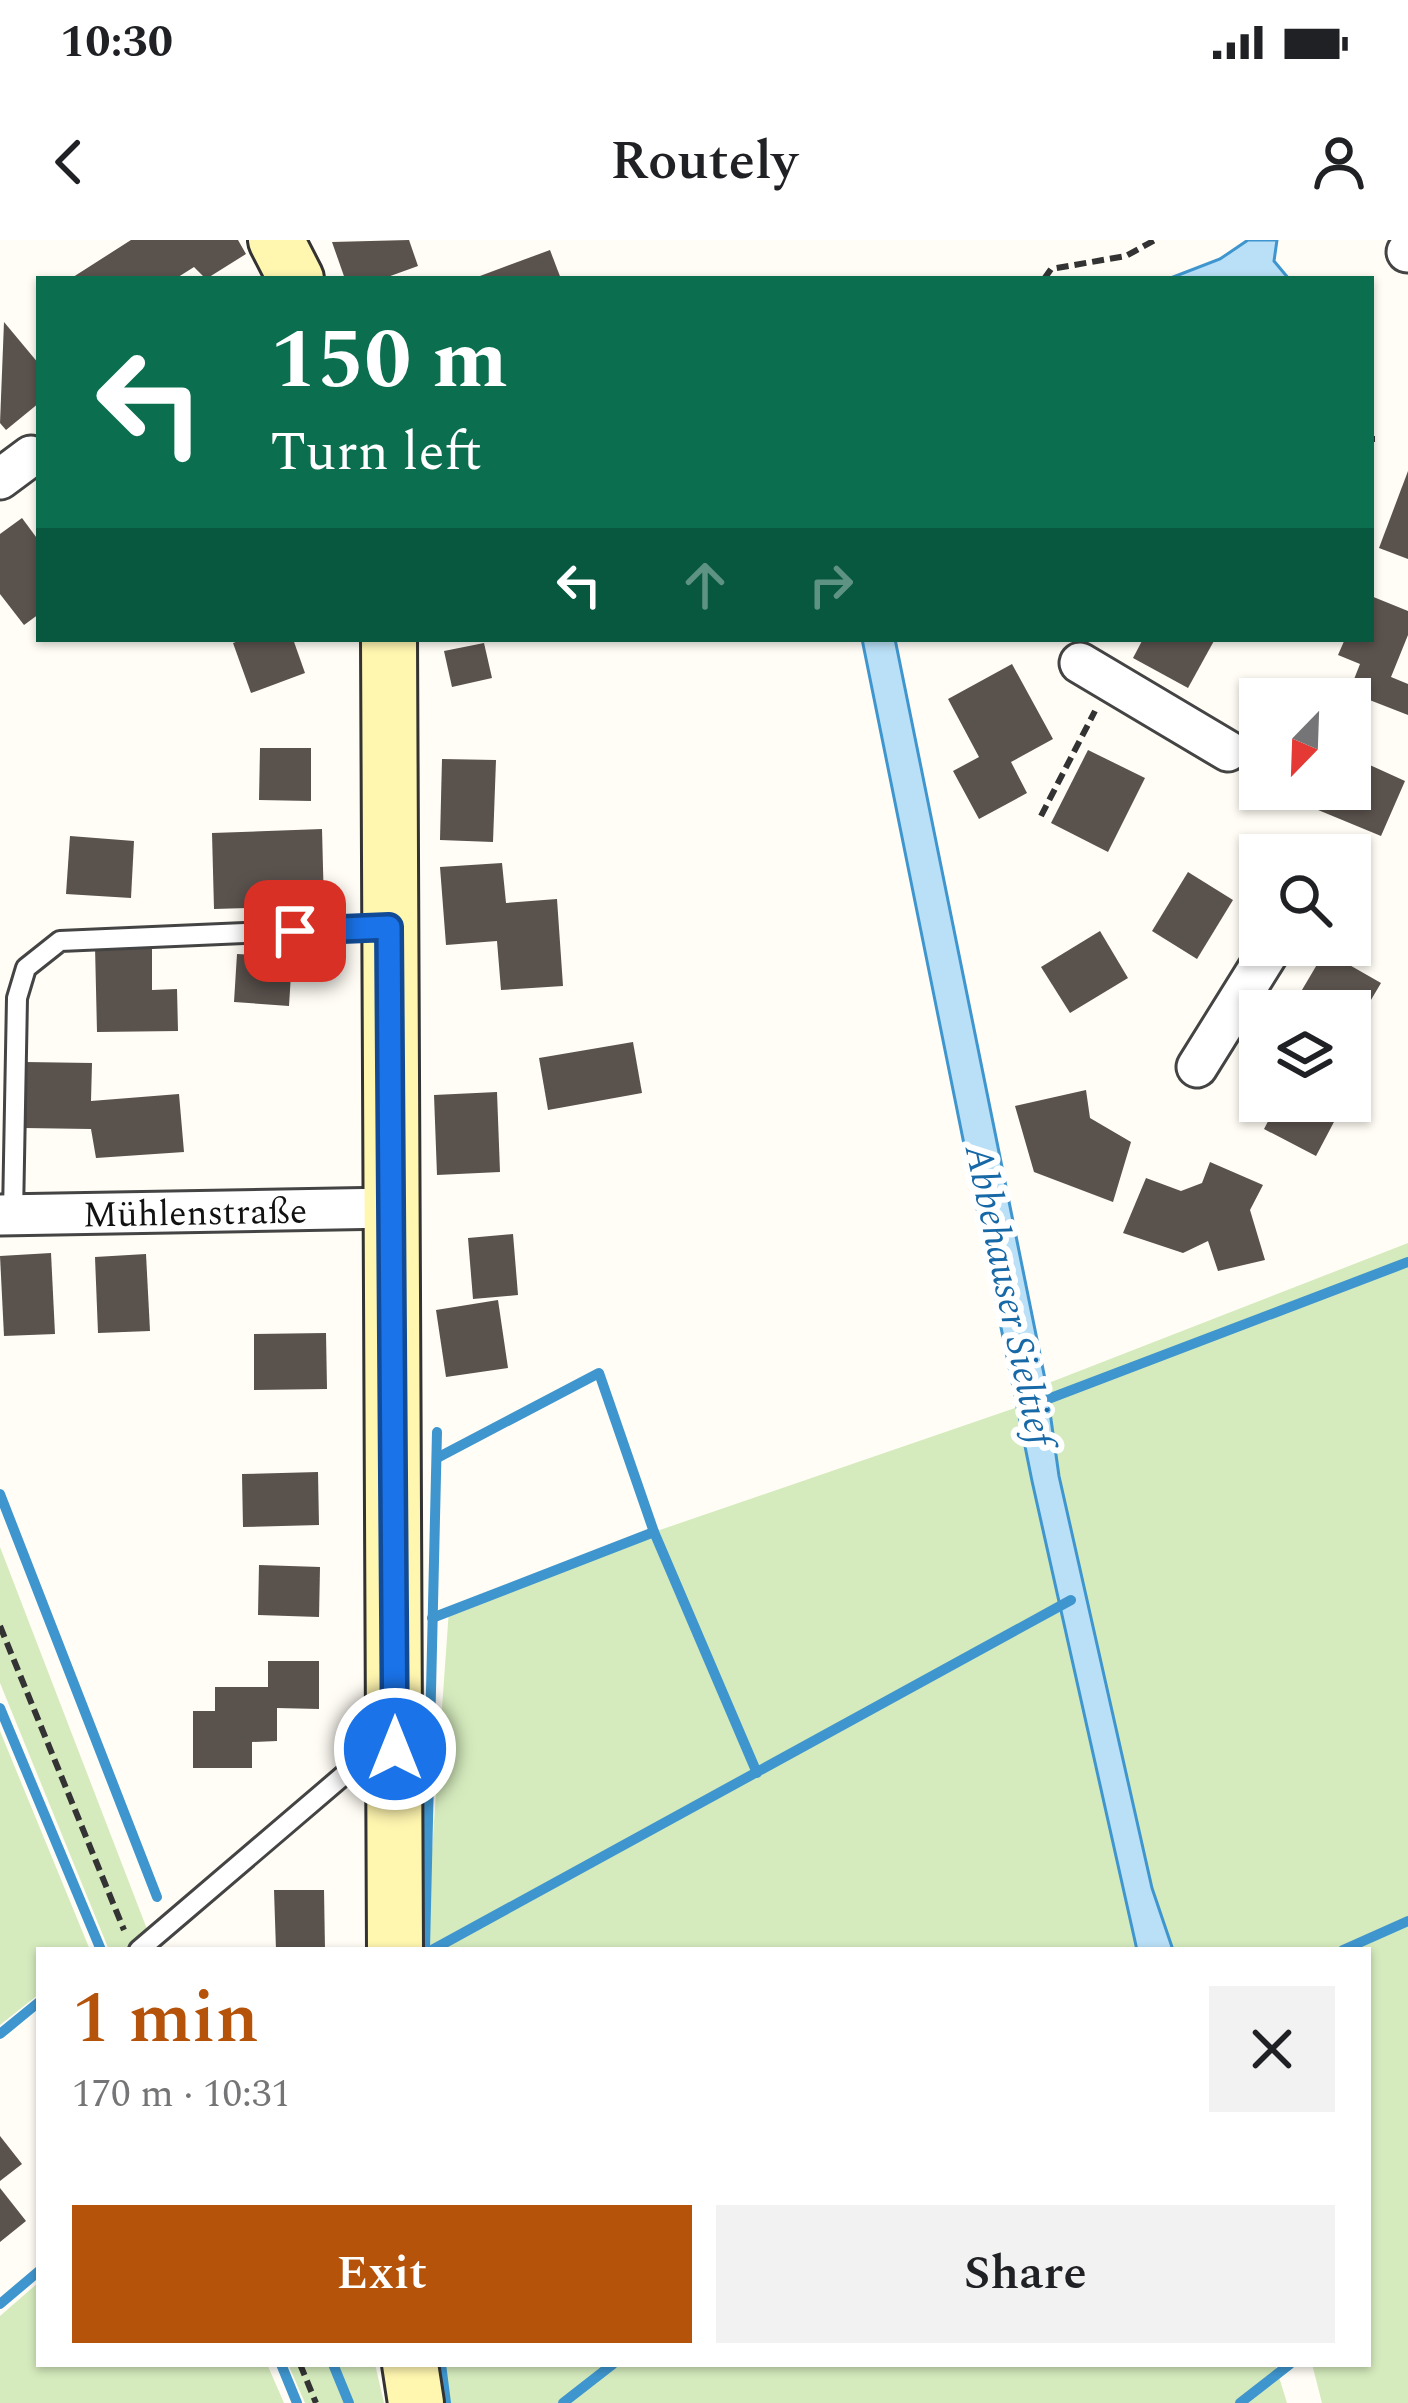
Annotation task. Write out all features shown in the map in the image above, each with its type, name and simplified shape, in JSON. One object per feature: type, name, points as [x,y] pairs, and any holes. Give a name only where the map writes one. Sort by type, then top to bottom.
[{"type":"main road","points":[[276,240],[294,276]]},
{"type":"main road","points":[[389,642],[395,1947]]},
{"type":"main road","points":[[410,2367],[416,2403]]},
{"type":"street","points":[[1095,672],[1228,751]]},
{"type":"street","points":[[1197,1067],[1260,966]]},
{"type":"street","name":"Mühlenstraße","points":[[7,1214],[391,1208]]},
{"type":"lane","points":[[7,1214],[17,998],[26,968],[60,941],[389,927]]},
{"type":"lane","points":[[140,1947],[358,1763],[395,1749]]},
{"type":"path","points":[[1046,276],[1051,269],[1126,256],[1155,240]]},
{"type":"path","points":[[1041,816],[1095,672]]},
{"type":"path","points":[[0,1626],[135,1947]]},
{"type":"path","points":[[301,2367],[316,2403]]},
{"type":"green space","points":[[1408,1243],[1408,2403],[1322,2403],[1313,2367],[1371,2367],[1371,1947],[1172,1947],[1152,1888],[1059,1476],[1046,1384]]},
{"type":"green space","points":[[1021,1406],[1032,1481],[1136,1947],[425,1947],[449,1609],[654,1532]]},
{"type":"green space","points":[[0,1547],[154,1947],[108,1947],[0,1683]]},
{"type":"green space","points":[[0,1731],[89,1947],[36,1947],[36,1996],[0,2025]]},
{"type":"green space","points":[[36,2285],[36,2367],[268,2367],[284,2403],[0,2403],[0,2316]]},
{"type":"green space","points":[[289,2367],[376,2367],[384,2403],[305,2403]]},
{"type":"green space","points":[[441,2367],[1276,2367],[1287,2403],[446,2403]]},
{"type":"water","points":[[1248,240],[1277,240],[1274,261],[1286,276],[1176,276],[1220,259]]},
{"type":"water","name":"Abbehauser Sieltief","points":[[863,642],[896,642],[1046,1384],[1059,1476],[1152,1888],[1172,1947],[1136,1947],[1032,1481]]},
{"type":"building","points":[[131,240],[238,240],[246,254],[211,276],[203,276],[194,267],[180,276],[75,276]]},
{"type":"building","points":[[409,240],[418,266],[390,276],[344,276],[332,242]]},
{"type":"building","points":[[550,250],[560,276],[480,276]]},
{"type":"building","points":[[4,322],[36,360],[36,405],[6,430],[0,423]]},
{"type":"building","points":[[1408,471],[1408,559],[1379,548]]},
{"type":"building","points":[[22,518],[36,537],[36,616],[24,625],[0,594],[0,534]]},
{"type":"building","points":[[1374,597],[1408,611],[1408,635],[1391,677],[1408,684],[1408,715],[1371,701],[1371,678],[1354,678],[1360,664],[1338,655],[1344,642],[1374,642]]},
{"type":"building","points":[[294,642],[305,673],[251,693],[233,643]]},
{"type":"building","points":[[1141,642],[1213,642],[1188,688],[1133,658]]},
{"type":"building","points":[[484,643],[492,678],[452,687],[444,651]]},
{"type":"building","points":[[1012,664],[1053,739],[1011,762],[1027,793],[979,819],[953,771],[979,757],[948,699]]},
{"type":"building","points":[[260,748],[311,748],[311,801],[259,800]]},
{"type":"building","points":[[1088,750],[1145,778],[1108,852],[1051,823]]},
{"type":"building","points":[[442,759],[496,760],[493,842],[440,840]]},
{"type":"building","points":[[1371,766],[1405,781],[1381,836],[1318,810],[1371,810]]},
{"type":"building","points":[[322,829],[324,906],[214,909],[212,833]]},
{"type":"building","points":[[70,836],[134,841],[131,898],[66,894]]},
{"type":"building","points":[[502,863],[506,903],[557,899],[563,986],[501,990],[497,941],[446,945],[440,867]]},
{"type":"building","points":[[1188,872],[1233,900],[1197,959],[1152,931]]},
{"type":"building","points":[[1100,931],[1128,978],[1070,1013],[1041,967]]},
{"type":"building","points":[[152,945],[152,990],[177,989],[178,1031],[97,1032],[95,946]]},
{"type":"building","points":[[237,954],[292,957],[289,1006],[234,1002]]},
{"type":"building","points":[[1316,966],[1351,966],[1381,983],[1371,1000],[1371,990],[1302,990]]},
{"type":"building","points":[[633,1042],[642,1093],[548,1110],[539,1058]]},
{"type":"building","points":[[25,1062],[92,1063],[91,1101],[179,1094],[184,1152],[96,1158],[91,1129],[24,1128]]},
{"type":"building","points":[[1086,1090],[1090,1118],[1131,1142],[1113,1202],[1034,1172],[1015,1106]]},
{"type":"building","points":[[497,1092],[500,1172],[437,1175],[434,1095]]},
{"type":"building","points":[[1268,1122],[1334,1122],[1316,1156],[1264,1129]]},
{"type":"building","points":[[1210,1162],[1263,1185],[1250,1210],[1265,1260],[1218,1271],[1208,1241],[1183,1253],[1123,1233],[1146,1178],[1181,1191],[1202,1183]]},
{"type":"building","points":[[513,1234],[518,1295],[473,1299],[468,1238]]},
{"type":"building","points":[[51,1253],[55,1334],[4,1336],[0,1256]]},
{"type":"building","points":[[146,1254],[150,1331],[98,1333],[95,1257]]},
{"type":"building","points":[[498,1300],[508,1368],[446,1377],[436,1310]]},
{"type":"building","points":[[326,1333],[327,1389],[254,1390],[254,1334]]},
{"type":"building","points":[[318,1472],[319,1525],[243,1527],[242,1474]]},
{"type":"building","points":[[259,1565],[320,1567],[319,1617],[258,1615]]},
{"type":"building","points":[[268,1661],[319,1661],[319,1709],[277,1708],[277,1741],[252,1742],[252,1768],[193,1768],[193,1711],[215,1711],[215,1687],[268,1687]]},
{"type":"building","points":[[274,1890],[324,1890],[325,1947],[276,1947]]},
{"type":"building","points":[[0,2136],[22,2164],[0,2181]]},
{"type":"building","points":[[0,2188],[26,2221],[0,2242]]},
{"type":"waterway","name":"Abbehauser Sieltief","points":[[1035,1404],[1408,1262]]},
{"type":"waterway","points":[[437,1458],[599,1373],[654,1532],[757,1773]]},
{"type":"waterway","points":[[425,1947],[437,1432]]},
{"type":"waterway","points":[[0,1494],[157,1897]]},
{"type":"waterway","points":[[432,1618],[654,1532]]},
{"type":"waterway","points":[[437,1947],[1071,1600]]},
{"type":"waterway","points":[[0,1708],[100,1947]]},
{"type":"waterway","points":[[1350,1947],[1408,1921]]},
{"type":"waterway","points":[[0,2034],[36,2004]]},
{"type":"waterway","points":[[0,2304],[36,2274]]},
{"type":"waterway","points":[[282,2367],[297,2403]]},
{"type":"waterway","points":[[334,2367],[349,2403]]},
{"type":"waterway","points":[[441,2367],[446,2403]]},
{"type":"waterway","points":[[563,2403],[609,2367]]},
{"type":"waterway","points":[[1240,2403],[1286,2367]]},
{"type":"route","points":[[295,931],[389,927],[395,1749]]}]
